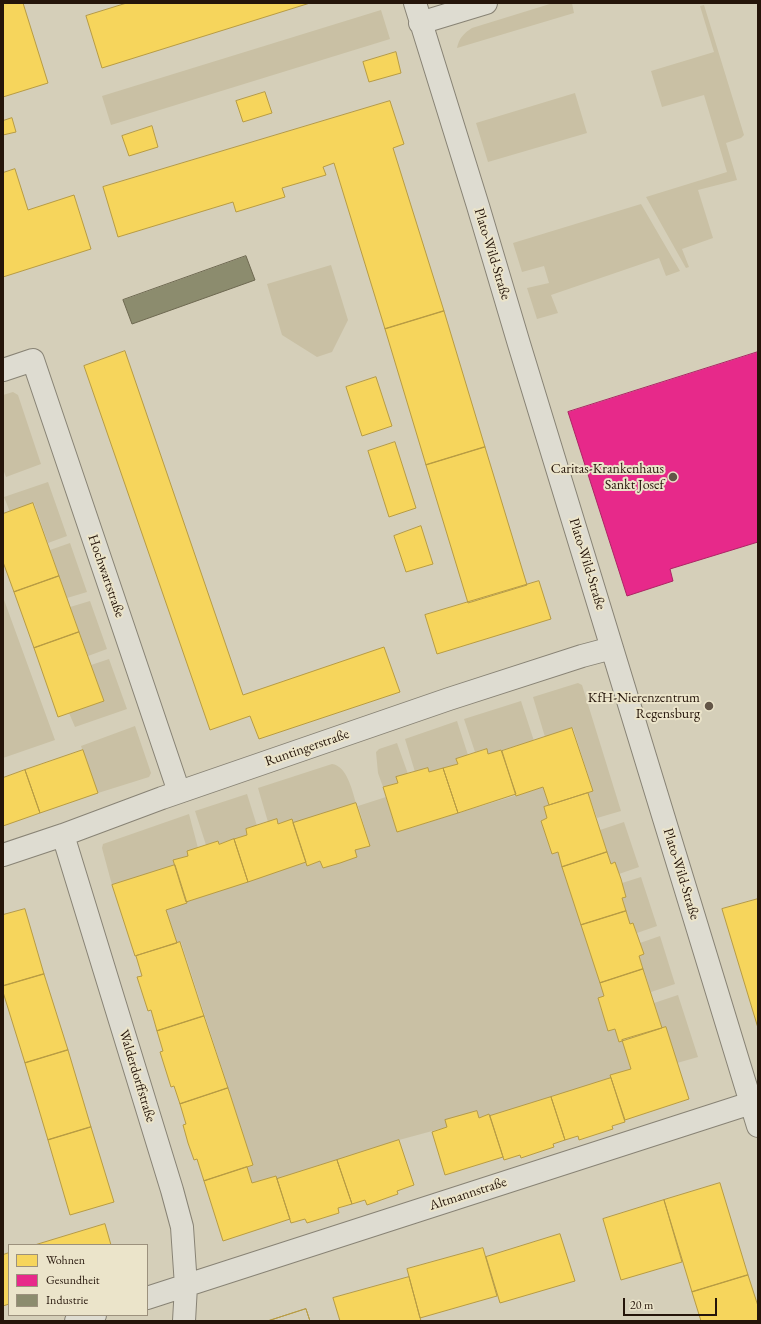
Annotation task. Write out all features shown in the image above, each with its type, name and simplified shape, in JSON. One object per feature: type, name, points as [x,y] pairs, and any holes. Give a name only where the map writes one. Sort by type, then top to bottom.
[{"type":"street","points":[[418,13],[486,3]]},
{"type":"street","name":"Plato-Wild-Straße","points":[[418,13],[758,1126]]},
{"type":"street","name":"Hochwartstraße","points":[[3,370],[33,360],[179,792]]},
{"type":"street","name":"Runtingerstraße","points":[[3,856],[179,792],[449,699],[582,656],[612,648]]},
{"type":"street","name":"Walderdorffstraße","points":[[62,835],[172,1190],[182,1227],[186,1286],[184,1321]]},
{"type":"street","name":"Altmannstraße","points":[[148,1298],[751,1103]]},
{"type":"street","points":[[76,1321],[92,1316]]},
{"type":"shaded area","points":[[553,3],[572,3],[574,13],[457,48],[462,36],[472,28]]},
{"type":"shaded area","points":[[704,5],[744,135],[741,138],[726,143],[737,180],[698,190],[713,238],[682,249],[689,267],[686,268],[646,197],[727,172],[704,95],[662,107],[651,71],[714,52],[700,6]]},
{"type":"shaded area","points":[[381,10],[390,39],[111,125],[102,96]]},
{"type":"shaded area","points":[[575,93],[587,133],[488,162],[476,123]]},
{"type":"shaded area","points":[[641,204],[680,271],[666,276],[659,258],[551,295],[558,313],[537,319],[527,288],[549,283],[544,266],[522,272],[513,243]]},
{"type":"shaded area","points":[[331,265],[348,320],[332,352],[317,357],[282,335],[267,284]]},
{"type":"shaded area","points":[[13,392],[18,395],[41,464],[6,477],[3,469],[3,395]]},
{"type":"shaded area","points":[[48,482],[67,536],[48,543],[34,503],[10,512],[4,497]]},
{"type":"shaded area","points":[[70,543],[87,592],[67,598],[50,550]]},
{"type":"shaded area","points":[[3,597],[55,740],[3,758]]},
{"type":"shaded area","points":[[90,601],[107,649],[88,656],[70,607]]},
{"type":"shaded area","points":[[109,659],[127,709],[75,727],[69,713],[104,701],[91,665]]},
{"type":"shaded area","points":[[578,683],[582,685],[621,811],[597,818],[588,793],[593,791],[573,728],[545,737],[533,697]]},
{"type":"shaded area","points":[[521,701],[534,741],[488,754],[486,749],[475,752],[464,719]]},
{"type":"shaded area","points":[[457,721],[468,755],[457,759],[458,764],[429,772],[427,768],[415,772],[405,739]]},
{"type":"shaded area","points":[[135,726],[151,773],[149,777],[98,793],[81,746]]},
{"type":"shaded area","points":[[397,743],[408,774],[397,777],[398,783],[383,787],[378,773],[376,752],[379,749]]},
{"type":"shaded area","points":[[332,764],[342,769],[351,785],[356,803],[293,823],[292,820],[278,824],[277,819],[268,822],[258,788]]},
{"type":"shaded area","points":[[543,787],[549,805],[544,807],[547,818],[541,821],[552,854],[558,852],[600,983],[604,996],[598,999],[608,1030],[615,1029],[619,1042],[622,1040],[631,1069],[611,1075],[611,1078],[490,1116],[489,1114],[479,1118],[477,1111],[462,1116],[447,1127],[399,1140],[277,1179],[276,1176],[252,1183],[247,1167],[253,1165],[181,942],[177,943],[166,910],[306,862],[307,866],[320,861],[323,868],[357,857],[355,850],[370,845],[358,806],[386,797],[397,832]]},
{"type":"shaded area","points":[[247,794],[257,826],[246,829],[247,835],[219,844],[218,841],[206,845],[195,811]]},
{"type":"shaded area","points":[[189,814],[198,848],[188,856],[173,860],[175,865],[112,885],[102,848],[103,844]]},
{"type":"shaded area","points":[[624,822],[639,867],[619,874],[615,863],[611,864],[600,830]]},
{"type":"shaded area","points":[[641,877],[657,926],[637,933],[633,923],[630,924],[622,898],[626,897],[622,883]]},
{"type":"shaded area","points":[[660,936],[675,984],[651,992],[639,956],[640,943]]},
{"type":"shaded area","points":[[678,995],[698,1057],[677,1063],[666,1027],[662,1028],[654,1003]]},
{"type":"building: Wohnen","points":[[3,3],[23,3],[48,83],[3,97]]},
{"type":"building: Wohnen","points":[[127,3],[310,3],[102,68],[86,16]]},
{"type":"building: Wohnen","points":[[396,52],[401,73],[369,82],[363,62]]},
{"type":"building: Wohnen","points":[[265,92],[272,113],[243,122],[236,101]]},
{"type":"building: Wohnen","points":[[390,101],[404,144],[393,148],[444,311],[385,329],[334,163],[323,167],[326,175],[282,188],[285,197],[236,212],[233,202],[118,237],[103,187]]},
{"type":"building: Wohnen","points":[[12,118],[16,132],[3,135],[3,121]]},
{"type":"building: Wohnen","points":[[152,126],[158,147],[129,156],[122,136]]},
{"type":"building: Wohnen","points":[[15,169],[28,210],[74,195],[91,249],[3,277],[3,173]]},
{"type":"building: Wohnen","points":[[444,311],[485,447],[426,465],[385,329]]},
{"type":"building: Wohnen","points":[[125,351],[243,695],[384,647],[400,692],[259,739],[250,716],[210,730],[84,366]]},
{"type":"building: Wohnen","points":[[376,377],[392,426],[362,436],[346,387]]},
{"type":"building: Wohnen","points":[[395,442],[416,508],[389,517],[368,451]]},
{"type":"building: Wohnen","points":[[485,447],[527,585],[468,603],[426,465]]},
{"type":"building: Wohnen","points":[[33,503],[59,576],[14,592],[3,562],[3,514]]},
{"type":"building: Wohnen","points":[[421,526],[433,564],[406,572],[394,536]]},
{"type":"building: Wohnen","points":[[59,576],[79,632],[34,648],[14,592]]},
{"type":"building: Wohnen","points":[[539,581],[551,619],[437,654],[425,615]]},
{"type":"building: Wohnen","points":[[79,632],[104,701],[58,717],[34,648]]},
{"type":"building: Wohnen","points":[[572,728],[593,791],[549,805],[543,787],[516,796],[502,751]]},
{"type":"building: Wohnen","points":[[487,749],[488,754],[501,750],[516,794],[458,813],[443,768],[458,764],[456,759]]},
{"type":"building: Wohnen","points":[[83,750],[98,793],[40,813],[25,770]]},
{"type":"building: Wohnen","points":[[428,768],[429,772],[443,768],[458,813],[397,832],[383,787],[398,783],[396,777]]},
{"type":"building: Wohnen","points":[[25,770],[40,813],[3,826],[3,778]]},
{"type":"building: Wohnen","points":[[588,793],[607,852],[562,867],[558,852],[552,854],[541,821],[547,818],[544,807]]},
{"type":"building: Wohnen","points":[[356,803],[370,846],[355,850],[357,857],[340,863],[323,868],[320,861],[307,866],[293,823]]},
{"type":"building: Wohnen","points":[[277,819],[278,824],[292,819],[306,862],[248,882],[234,839],[247,835],[246,829]]},
{"type":"building: Wohnen","points":[[234,839],[248,882],[186,902],[173,860],[188,856],[187,851],[218,841],[219,844]]},
{"type":"building: Wohnen","points":[[607,852],[611,864],[615,862],[621,879],[626,897],[622,898],[626,911],[581,925],[562,867]]},
{"type":"building: Wohnen","points":[[175,865],[187,903],[166,910],[177,943],[135,956],[112,885]]},
{"type":"building: Wohnen","points":[[758,899],[758,1028],[722,909]]},
{"type":"building: Wohnen","points":[[25,909],[44,974],[3,986],[3,915]]},
{"type":"building: Wohnen","points":[[626,911],[630,924],[633,923],[644,954],[639,956],[643,969],[600,983],[581,925]]},
{"type":"building: Wohnen","points":[[180,942],[204,1016],[157,1031],[151,1010],[148,1011],[137,977],[142,976],[136,956]]},
{"type":"building: Wohnen","points":[[643,969],[662,1028],[619,1042],[615,1029],[608,1031],[598,998],[604,996],[600,983]]},
{"type":"building: Wohnen","points":[[44,974],[68,1050],[25,1063],[3,992],[3,986]]},
{"type":"building: Wohnen","points":[[204,1016],[228,1088],[180,1104],[174,1086],[171,1087],[160,1052],[163,1051],[157,1031]]},
{"type":"building: Wohnen","points":[[666,1027],[689,1099],[625,1120],[610,1075],[631,1069],[622,1040]]},
{"type":"building: Wohnen","points":[[68,1050],[91,1127],[48,1140],[25,1063]]},
{"type":"building: Wohnen","points":[[611,1078],[625,1122],[612,1126],[613,1129],[579,1140],[578,1136],[565,1140],[551,1097]]},
{"type":"building: Wohnen","points":[[228,1088],[253,1165],[204,1181],[197,1159],[194,1160],[188,1143],[183,1125],[186,1124],[180,1104]]},
{"type":"building: Wohnen","points":[[551,1097],[565,1140],[553,1144],[554,1147],[521,1158],[520,1155],[504,1160],[490,1116]]},
{"type":"building: Wohnen","points":[[477,1111],[479,1118],[489,1114],[503,1157],[445,1175],[432,1132],[447,1127],[445,1120]]},
{"type":"building: Wohnen","points":[[91,1127],[114,1202],[70,1215],[48,1140]]},
{"type":"building: Wohnen","points":[[399,1140],[414,1185],[397,1191],[398,1194],[367,1205],[365,1200],[352,1204],[337,1160]]},
{"type":"building: Wohnen","points":[[337,1160],[352,1204],[338,1208],[339,1213],[307,1223],[305,1219],[291,1223],[277,1179]]},
{"type":"building: Wohnen","points":[[247,1167],[252,1183],[276,1176],[290,1219],[223,1241],[204,1181]]},
{"type":"building: Wohnen","points":[[720,1183],[748,1275],[692,1292],[664,1200]]},
{"type":"building: Wohnen","points":[[664,1200],[682,1262],[621,1280],[603,1219]]},
{"type":"building: Wohnen","points":[[105,1224],[111,1244],[38,1244]]},
{"type":"building: Wohnen","points":[[560,1234],[575,1281],[500,1303],[486,1257]]},
{"type":"building: Wohnen","points":[[483,1248],[497,1296],[420,1318],[407,1269]]},
{"type":"building: Wohnen","points":[[8,1253],[8,1304],[3,1306],[3,1255]]},
{"type":"building: Wohnen","points":[[748,1275],[758,1306],[758,1321],[701,1321],[692,1292]]},
{"type":"building: Wohnen","points":[[409,1277],[421,1321],[340,1321],[333,1298]]},
{"type":"building: Wohnen","points":[[306,1309],[310,1321],[268,1321]]},
{"type":"building: Wohnen","points":[[306,1309],[310,1321],[268,1321]]},
{"type":"building: Gesundheit","name":"Caritas-Krankenhaus Sankt Josef","points":[[758,352],[758,542],[670,569],[673,581],[627,596],[568,412]]},
{"type":"building: Industrie","points":[[246,256],[255,280],[132,324],[123,300]]},
{"type":"place","name":"Caritas-Krankenhaus Sankt Josef","points":[[673,477]]},
{"type":"place","name":"KfH-Nierenzentrum Regensburg","points":[[709,706]]}]
